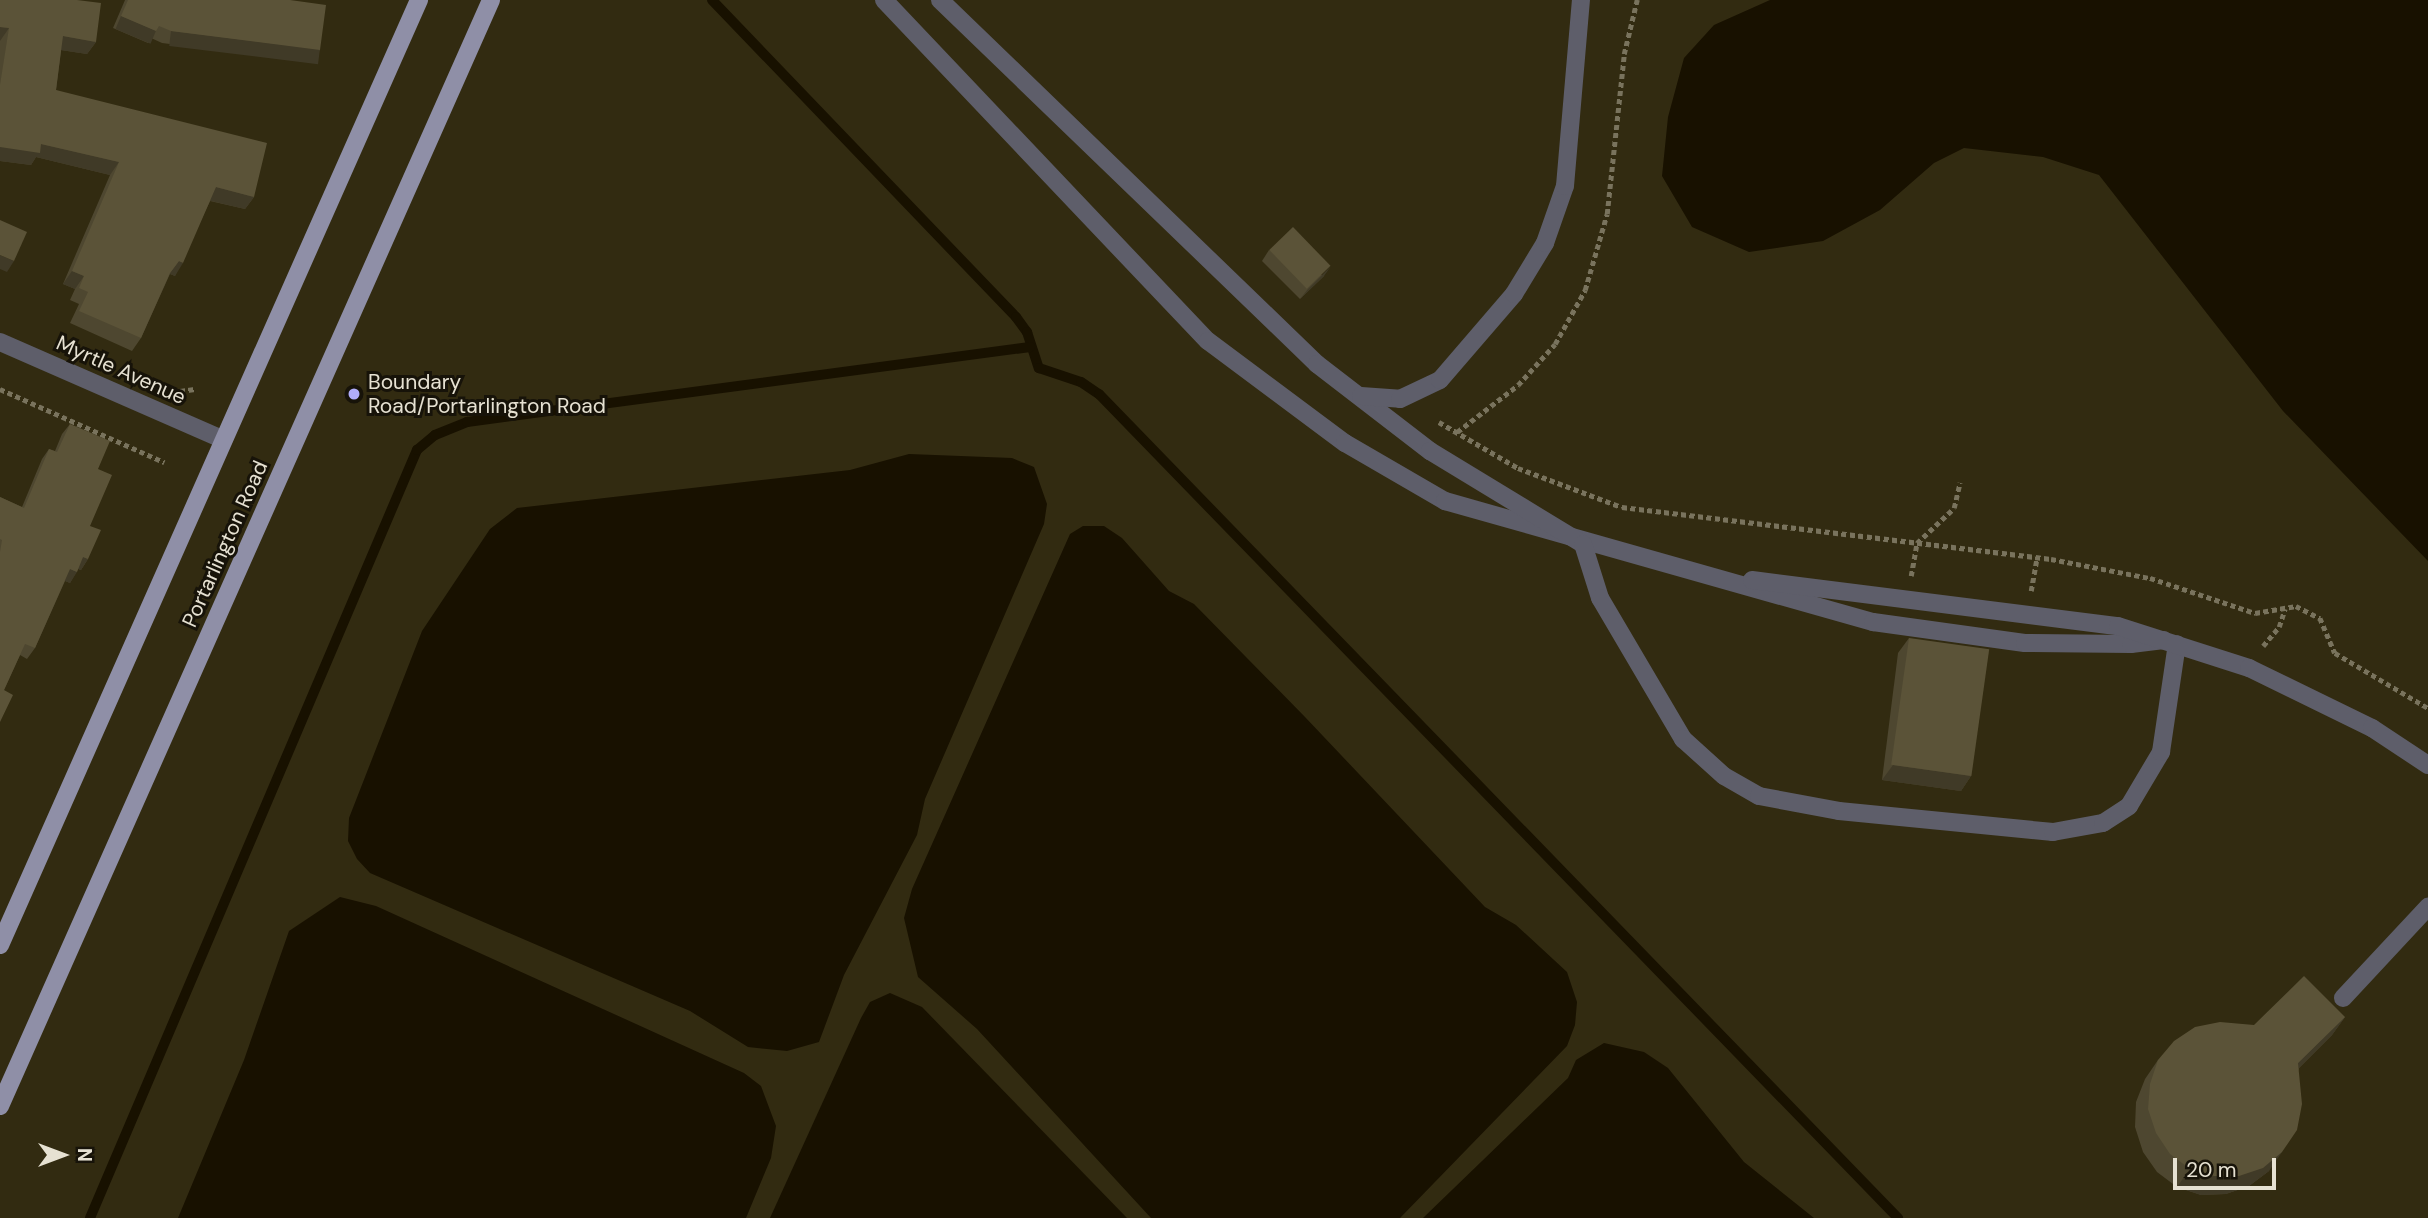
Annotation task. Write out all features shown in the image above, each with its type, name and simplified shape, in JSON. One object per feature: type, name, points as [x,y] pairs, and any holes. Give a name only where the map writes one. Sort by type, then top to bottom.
[{"type":"main road","name":"Portarlington Road","points":[[1,941],[419,0]]},
{"type":"main road","name":"Portarlington Road","points":[[0,1106],[491,0]]},
{"type":"street","points":[[884,0],[1218,349],[1345,443],[1445,501],[1583,544],[1904,627],[2025,643],[2171,642]]},
{"type":"street","points":[[940,0],[1317,364],[1483,486],[1583,544],[1600,598],[1683,739],[1724,776],[1759,796],[1839,811],[2053,832],[2103,823],[2129,806],[2161,752],[2171,642]]},
{"type":"street","points":[[1357,395],[1400,399],[1440,380],[1514,294],[1545,243],[1565,186],[1581,0]]},
{"type":"street","name":"Myrtle Avenue","points":[[0,342],[224,440]]},
{"type":"street","points":[[1692,573],[2118,626],[2249,667],[2372,728],[2428,765]]},
{"type":"street","points":[[2343,998],[2428,907]]},
{"type":"path","points":[[1457,432],[1518,385],[1555,344],[1585,290],[1607,214],[1625,54],[1637,0]]},
{"type":"path","points":[[0,389],[164,461]]},
{"type":"path","points":[[1400,399],[1518,468],[1622,507],[2051,559],[2150,578],[2255,613],[2296,606],[2320,618],[2334,653],[2428,708]]},
{"type":"path","points":[[1907,598],[1917,543],[1954,508],[1960,483]]},
{"type":"shaded area","points":[[1770,0],[2428,0],[2428,561],[2283,411],[2099,175],[2043,157],[1964,148],[1934,163],[1880,210],[1823,241],[1749,252],[1692,227],[1662,176],[1668,117],[1684,58],[1714,25]]},
{"type":"shaded area","points":[[909,454],[1012,458],[1034,467],[1047,504],[1044,524],[925,799],[917,835],[844,975],[819,1042],[787,1051],[748,1047],[690,1011],[370,873],[357,859],[348,841],[349,818],[422,631],[490,529],[517,508],[850,470]]},
{"type":"shaded area","points":[[1083,526],[1104,526],[1122,538],[1169,591],[1194,604],[1485,907],[1516,925],[1567,972],[1577,1002],[1575,1025],[1567,1046],[1400,1218],[1151,1218],[977,1029],[918,977],[904,918],[912,889],[1070,534]]},
{"type":"shaded area","points":[[340,897],[376,906],[744,1073],[761,1086],[776,1126],[771,1158],[746,1218],[178,1218],[244,1060],[289,931]]},
{"type":"shaded area","points":[[890,993],[922,1007],[1127,1218],[770,1218],[861,1018],[870,1002]]},
{"type":"shaded area","points":[[1604,1043],[1644,1052],[1668,1068],[1744,1162],[1814,1218],[1423,1218],[1568,1078],[1576,1060]]},
{"type":"building","points":[[0,0],[77,0],[101,3],[96,42],[63,36],[56,90],[267,143],[254,197],[216,187],[183,263],[179,261],[170,273],[141,338],[79,311],[88,292],[79,288],[84,276],[72,271],[119,162],[41,144],[40,153],[0,147],[0,85],[9,28],[0,27]]},
{"type":"building","points":[[128,0],[290,0],[326,5],[320,50],[171,31],[159,26],[156,31],[121,16]]},
{"type":"building","points":[[0,220],[27,232],[14,261],[0,255]]},
{"type":"building","points":[[1293,227],[1331,266],[1307,289],[1269,250]]},
{"type":"building","points":[[70,424],[110,441],[98,469],[112,475],[90,526],[101,530],[88,559],[83,557],[77,572],[70,569],[35,648],[25,644],[4,690],[13,695],[0,722],[0,497],[24,508],[49,449],[57,452]]},
{"type":"building","points":[[1909,638],[1989,649],[1971,776],[1891,765]]},
{"type":"building","points":[[2304,976],[2345,1017],[2298,1063],[2302,1104],[2297,1130],[2282,1152],[2263,1168],[2239,1176],[2214,1176],[2190,1169],[2170,1154],[2156,1133],[2148,1109],[2150,1084],[2158,1060],[2174,1041],[2195,1027],[2220,1022],[2254,1025]]},
{"type":"waterway","points":[[712,0],[1016,317],[1027,332],[1039,368],[1081,382],[1099,394],[1898,1218]]},
{"type":"waterway","points":[[90,1218],[417,450],[435,435],[467,422],[1030,347]]},
{"type":"place","name":"Boundary Road/Portarlington Road","points":[[354,394]]}]
